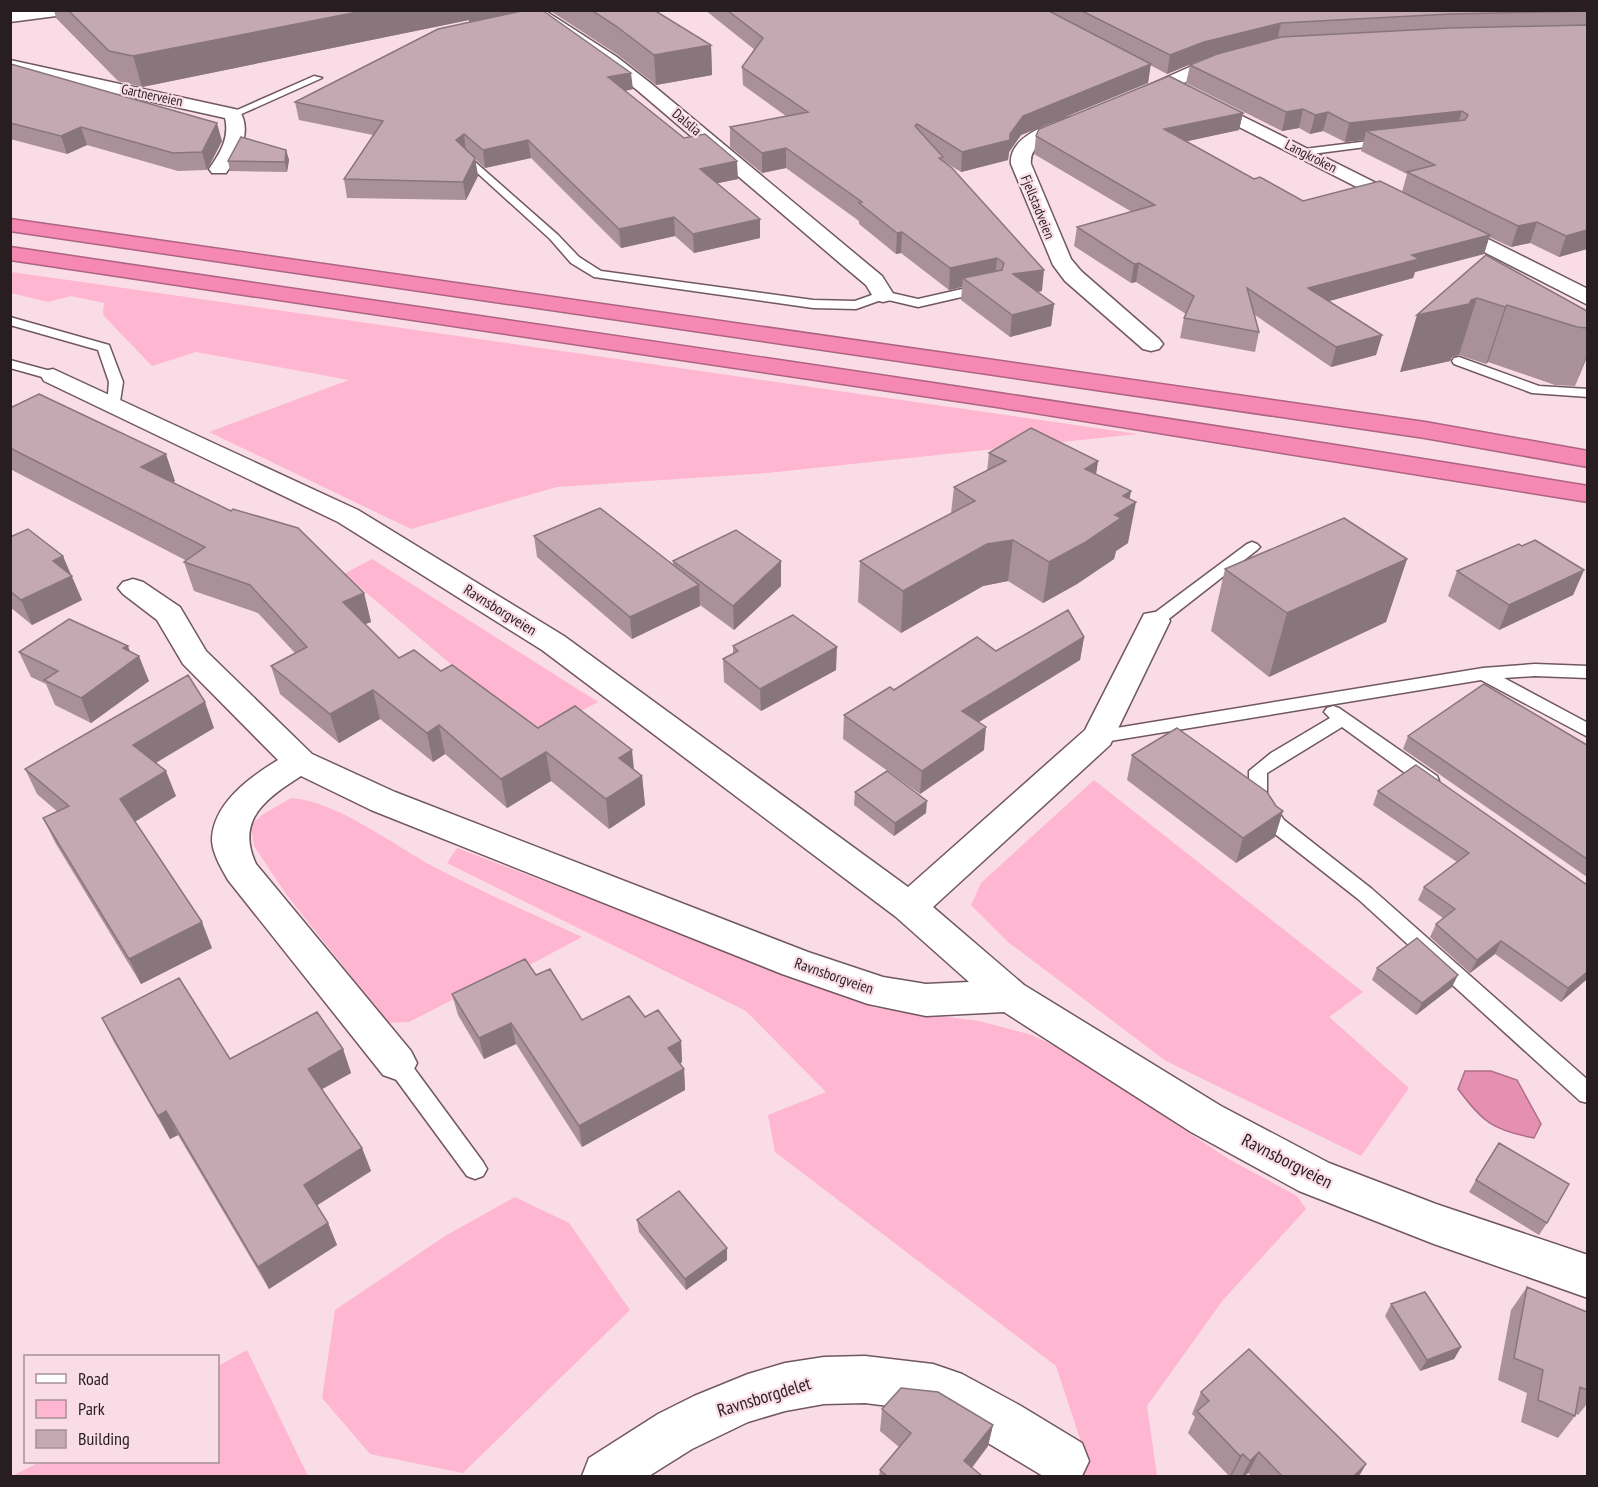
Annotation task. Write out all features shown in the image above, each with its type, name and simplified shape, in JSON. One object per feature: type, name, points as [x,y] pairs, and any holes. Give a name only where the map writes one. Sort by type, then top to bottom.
[{"type":"highway","points":[[10,225],[1413,428],[1587,459]]},
{"type":"highway","points":[[10,253],[826,374],[1422,466],[1587,494]]},
{"type":"street","points":[[10,17],[64,10]]},
{"type":"street","name":"Dalslia","points":[[537,16],[611,62],[643,86],[849,258],[874,281],[883,296]]},
{"type":"street","points":[[1124,102],[1207,66],[1250,53]]},
{"type":"street","name":"Gartnerveien","points":[[10,65],[233,114]]},
{"type":"street","name":"Langkroken","points":[[1148,74],[1587,298]]},
{"type":"street","points":[[219,170],[231,155],[236,121],[233,114]]},
{"type":"street","name":"Fjellstadveien","points":[[1091,116],[1029,141],[1020,155],[1021,164],[1060,260],[1073,276],[1151,344]]},
{"type":"street","name":"Ravnsborgveien","points":[[53,376],[348,516],[553,643],[909,907],[1010,996],[1206,1119],[1314,1177],[1434,1224],[1587,1277]]},
{"type":"street","name":"Ravnsborgveien","points":[[133,588],[170,614],[194,657],[300,762],[383,801],[795,963],[882,993],[926,1000],[1010,996]]},
{"type":"street","points":[[909,907],[1098,737],[1155,621]]},
{"type":"street","points":[[300,762],[276,775],[253,794],[234,819],[230,841],[241,871],[397,1064]]},
{"type":"street","name":"Ravnsborgdelet","points":[[607,1476],[651,1444],[704,1415],[746,1398],[808,1380],[881,1379],[942,1390],[999,1419],[1064,1461]]},
{"type":"lane","points":[[233,114],[317,78]]},
{"type":"lane","points":[[1304,152],[1396,141]]},
{"type":"lane","points":[[466,156],[554,237],[575,260],[598,274],[813,304],[856,305],[883,296],[918,303],[994,285]]},
{"type":"lane","points":[[10,321],[104,348],[116,382],[114,405]]},
{"type":"lane","points":[[1459,361],[1537,390],[1587,393]]},
{"type":"lane","points":[[10,364],[53,376]]},
{"type":"lane","points":[[1155,621],[1252,547]]},
{"type":"lane","points":[[1098,737],[1319,703],[1483,674],[1534,670],[1587,672]]},
{"type":"lane","points":[[1483,674],[1587,730]]},
{"type":"lane","points":[[1319,703],[1440,788]]},
{"type":"lane","points":[[1342,719],[1277,757],[1258,771],[1258,795],[1277,825],[1365,894],[1587,1094]]},
{"type":"lane","points":[[397,1064],[475,1169]]},
{"type":"green space","points":[[11,272],[1138,434],[767,473],[557,487],[411,529],[209,432],[349,380],[196,352],[152,366],[103,315],[104,303],[71,296],[48,302],[11,293]]},
{"type":"green space","points":[[372,559],[598,702],[535,735],[344,574]]},
{"type":"green space","points":[[1094,780],[1363,992],[1329,1017],[1409,1088],[1361,1156],[1166,1061],[1008,942],[971,905],[981,883]]},
{"type":"green space","points":[[291,798],[309,801],[346,815],[434,867],[582,937],[468,998],[456,998],[409,1022],[388,1023],[286,894],[254,846],[251,825],[262,815]]},
{"type":"green space","points":[[457,848],[876,1008],[979,1021],[1032,1035],[1078,1057],[1230,1160],[1297,1196],[1306,1209],[1223,1300],[1147,1406],[1157,1476],[1079,1476],[1080,1439],[1056,1366],[775,1152],[768,1115],[826,1092],[746,1011],[447,863]]},
{"type":"green space","points":[[515,1197],[569,1223],[630,1310],[463,1473],[370,1454],[322,1398],[335,1310],[445,1236]]},
{"type":"green space","points":[[247,1350],[308,1476],[12,1476],[38,1463],[219,1463],[219,1365]]},
{"type":"shaded area","points":[[1465,1071],[1491,1071],[1517,1080],[1541,1124],[1534,1138],[1498,1128],[1482,1117],[1458,1089]]},
{"type":"building","points":[[68,10],[368,10],[133,56],[109,51]]},
{"type":"building","points":[[526,10],[542,10],[631,73],[608,77],[684,138],[705,134],[737,161],[700,169],[760,219],[693,234],[674,217],[619,229],[528,140],[483,150],[464,134],[456,140],[475,158],[463,182],[344,179],[383,121],[295,102],[438,29]]},
{"type":"building","points":[[591,10],[654,10],[711,45],[654,55]]},
{"type":"building","points":[[727,10],[1047,10],[1151,64],[1023,116],[1010,134],[1010,140],[962,152],[917,124],[915,126],[943,157],[939,158],[952,168],[1044,270],[1013,274],[1054,304],[1012,315],[963,278],[1002,270],[1004,263],[997,258],[950,268],[902,232],[897,233],[859,203],[862,202],[786,148],[762,153],[730,127],[808,112],[742,67],[763,38]]},
{"type":"building","points":[[1080,10],[1587,11],[1450,14],[1281,23],[1204,42],[1170,55]]},
{"type":"building","points":[[1587,25],[1587,230],[1566,236],[1537,222],[1518,226],[1407,172],[1435,165],[1366,131],[1465,120],[1468,115],[1462,111],[1349,123],[1328,112],[1315,115],[1303,109],[1286,112],[1190,65],[1217,54],[1281,37],[1450,28]]},
{"type":"building","points":[[10,64],[217,123],[202,152],[173,153],[81,127],[61,136],[10,123]]},
{"type":"building","points":[[1169,76],[1243,113],[1164,129],[1254,179],[1260,177],[1303,201],[1380,181],[1490,235],[1412,255],[1419,259],[1308,288],[1382,335],[1336,347],[1247,288],[1259,332],[1184,318],[1194,296],[1139,263],[1134,264],[1077,227],[1155,205],[1036,136],[1039,129]]},
{"type":"building","points":[[241,137],[286,150],[285,162],[228,161]]},
{"type":"building","points":[[1486,255],[1587,311],[1587,328],[1477,298],[1471,300],[1469,304],[1417,315]]},
{"type":"building","points":[[39,394],[166,454],[141,467],[231,511],[233,509],[298,528],[364,593],[343,602],[399,658],[414,650],[441,671],[452,665],[538,728],[575,706],[632,750],[619,758],[642,776],[606,799],[546,752],[501,779],[439,725],[427,733],[373,690],[330,714],[271,666],[307,647],[250,585],[184,562],[205,547],[10,448],[10,408]]},
{"type":"building","points":[[1031,428],[1098,461],[1085,469],[1131,491],[1123,496],[1136,502],[1115,515],[1121,518],[1084,543],[1049,562],[1013,540],[987,544],[903,591],[860,561],[975,501],[954,487],[1006,461],[989,453]]},
{"type":"building","points":[[600,508],[699,585],[630,617],[534,536]]},
{"type":"building","points":[[1344,518],[1407,559],[1287,613],[1225,569]]},
{"type":"building","points":[[28,529],[63,556],[53,561],[72,576],[21,600],[10,591],[10,537]]},
{"type":"building","points":[[736,530],[781,561],[733,606],[673,561]]},
{"type":"building","points":[[1535,540],[1584,570],[1509,605],[1457,571],[1519,544],[1522,546]]},
{"type":"building","points":[[1068,610],[1084,637],[962,711],[986,727],[922,771],[844,715],[890,687],[894,690],[977,637],[996,651]]},
{"type":"building","points":[[793,615],[837,647],[760,689],[723,659],[738,651],[733,646]]},
{"type":"building","points":[[69,619],[128,646],[123,648],[139,656],[81,698],[44,680],[58,671],[19,652]]},
{"type":"building","points":[[188,675],[205,702],[133,745],[166,771],[120,799],[202,922],[129,959],[43,818],[69,806],[25,769]]},
{"type":"building","points":[[1484,684],[1587,745],[1587,859],[1408,736]]},
{"type":"building","points":[[1177,728],[1267,792],[1276,806],[1283,811],[1243,838],[1132,755]]},
{"type":"building","points":[[1416,765],[1587,885],[1587,972],[1568,988],[1501,941],[1477,960],[1436,924],[1455,909],[1424,887],[1469,853],[1378,791]]},
{"type":"building","points":[[887,771],[927,801],[895,823],[855,792]]},
{"type":"building","points":[[1417,938],[1458,975],[1422,1003],[1377,968]]},
{"type":"building","points":[[525,959],[536,975],[550,969],[582,1020],[629,996],[645,1017],[658,1010],[681,1041],[668,1048],[684,1069],[579,1126],[511,1023],[479,1038],[452,994]]},
{"type":"building","points":[[179,978],[230,1059],[317,1012],[343,1049],[308,1069],[362,1148],[304,1185],[328,1223],[258,1267],[166,1111],[158,1116],[102,1018]]},
{"type":"building","points":[[1499,1143],[1569,1184],[1547,1223],[1476,1180]]},
{"type":"building","points":[[679,1191],[727,1248],[685,1279],[637,1220]]},
{"type":"building","points":[[1527,1287],[1587,1312],[1587,1390],[1580,1387],[1575,1416],[1538,1400],[1543,1370],[1514,1358]]},
{"type":"building","points":[[1425,1292],[1461,1347],[1427,1360],[1391,1304]]},
{"type":"building","points":[[1249,1349],[1366,1464],[1354,1476],[1282,1476],[1259,1452],[1250,1461],[1243,1454],[1240,1456],[1197,1411],[1209,1401],[1201,1392]]},
{"type":"building","points":[[901,1388],[938,1392],[993,1425],[964,1461],[982,1476],[887,1476],[880,1470],[911,1433],[882,1409]]}]
